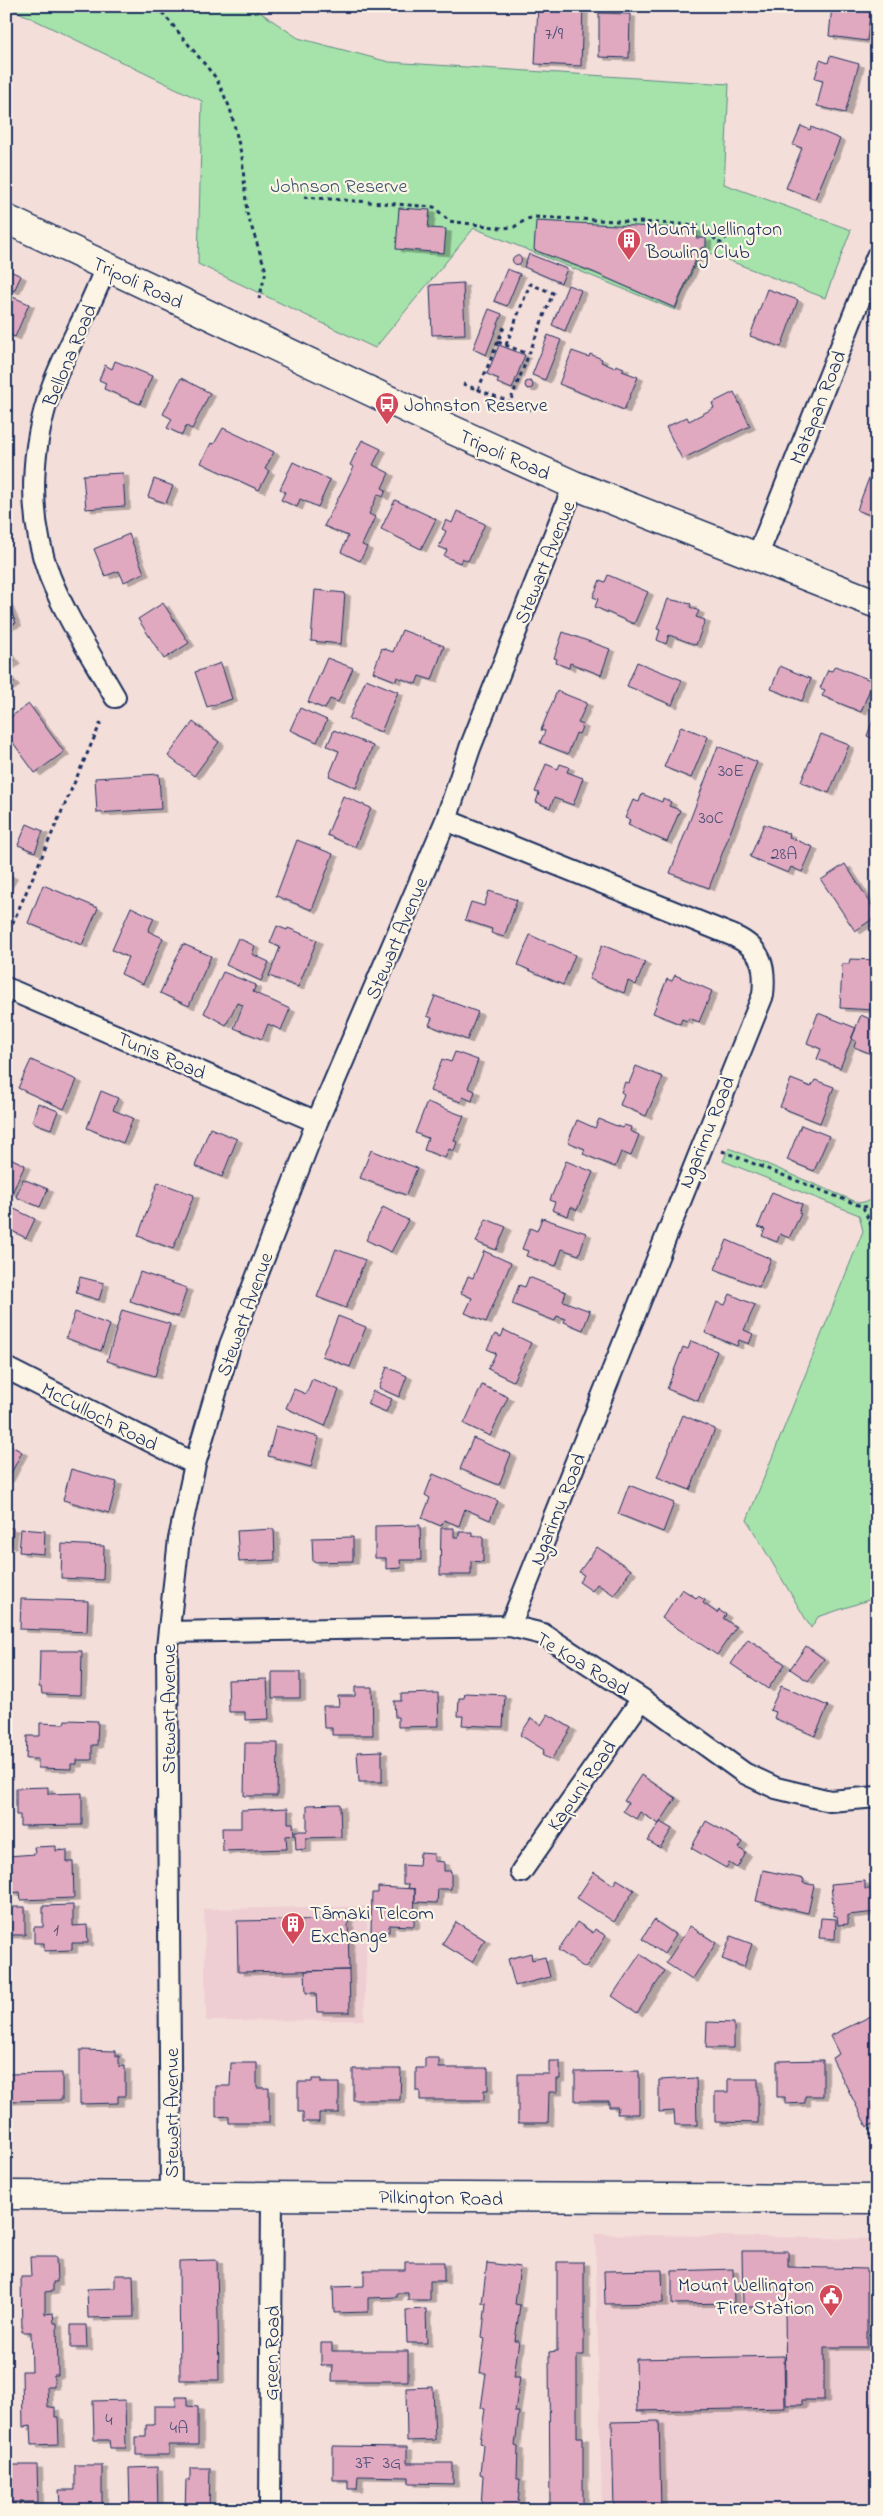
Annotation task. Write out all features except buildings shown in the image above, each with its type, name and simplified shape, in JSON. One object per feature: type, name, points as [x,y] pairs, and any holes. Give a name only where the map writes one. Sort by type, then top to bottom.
[{"type":"street","name":"Tripoli Road","points":[[6,219],[446,427],[574,485],[877,604]]},
{"type":"street","name":"Matapan Road","points":[[757,557],[877,256]]},
{"type":"street","name":"Bellona Road","points":[[106,266],[46,405],[38,435],[34,494],[41,546],[50,576],[63,606],[115,697]]},
{"type":"street","name":"Stewart Avenue","points":[[171,2196],[167,1647],[179,1539],[195,1464],[230,1345],[317,1122],[446,820],[474,740],[574,485]]},
{"type":"street","name":"Ngarimu Road","points":[[446,820],[750,943],[761,959],[764,977],[762,995],[510,1626]]},
{"type":"street","name":"Tunis Road","points":[[6,988],[317,1122]]},
{"type":"street","name":"McCulloch Road","points":[[6,1368],[195,1464]]},
{"type":"street","name":"Te Koa Road","points":[[169,1632],[510,1626],[543,1634],[642,1699],[744,1773],[776,1788],[830,1801],[877,1797]]},
{"type":"street","name":"Kapuni Road","points":[[521,1872],[642,1699]]},
{"type":"street","name":"Pilkington Road","points":[[6,2195],[877,2199]]},
{"type":"street","name":"Green Road","points":[[270,2510],[272,2196]]},
{"type":"path","points":[[157,6],[216,78],[230,108],[242,157],[247,213],[266,271],[259,299]]},
{"type":"path","points":[[304,197],[434,207],[449,221],[502,228],[514,227],[527,219],[535,217],[700,225],[706,226],[716,242],[721,243],[733,230]]},
{"type":"path","points":[[506,345],[530,284],[553,293],[510,402]]},
{"type":"path","points":[[478,390],[504,327]]},
{"type":"path","points":[[498,342],[528,354]]},
{"type":"path","points":[[463,384],[531,410]]},
{"type":"path","points":[[6,938],[102,720]]},
{"type":"path","points":[[715,1148],[863,1207],[877,1204]]},
{"type":"path","points":[[863,1207],[877,1239]]},
{"type":"shaded area","points":[[368,1906],[364,2020],[206,2021],[204,1909]]},
{"type":"shaded area","points":[[595,2234],[877,2239],[877,2510],[602,2510]]},
{"type":"green space","name":"Johnson Reserve","points":[[6,6],[251,6],[298,38],[389,62],[729,84],[724,184],[851,230],[825,298],[702,250],[675,310],[474,228],[375,348],[198,264],[202,101]]},
{"type":"green space","points":[[729,1148],[859,1203],[877,1199],[877,1597],[818,1617],[811,1628],[747,1520],[863,1231],[859,1215],[723,1161]]},
{"type":"place","name":"Mount Wellington Bowling Club","points":[[629,261]]},
{"type":"place","name":"Johnston Reserve","points":[[387,425]]},
{"type":"place","name":"Tāmaki Telcom Exchange","points":[[293,1945]]},
{"type":"place","name":"Mount Wellington Fire Station","points":[[831,2317]]}]
